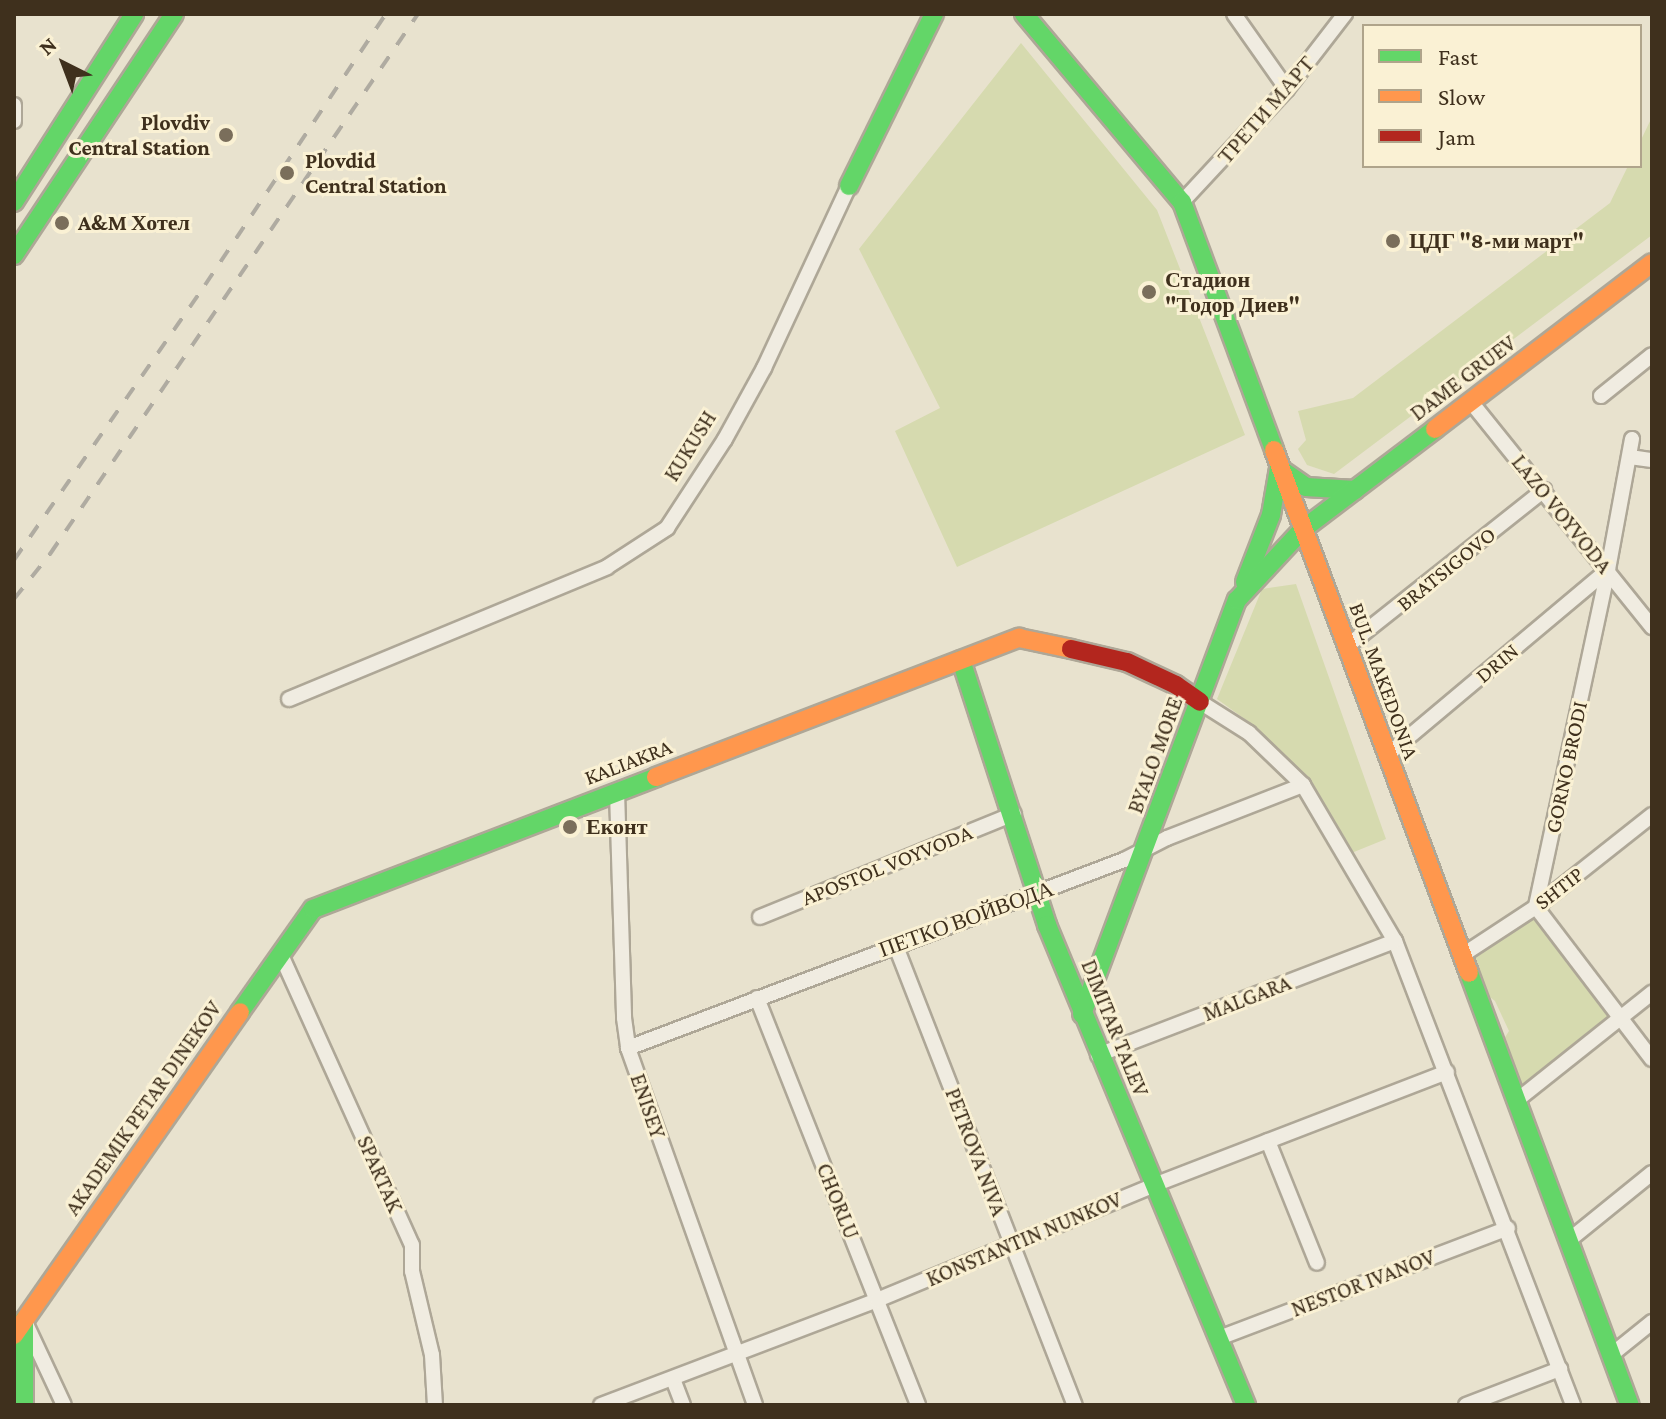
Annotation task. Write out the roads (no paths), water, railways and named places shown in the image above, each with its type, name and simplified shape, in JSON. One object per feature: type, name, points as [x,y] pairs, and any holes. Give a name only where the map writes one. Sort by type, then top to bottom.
[{"type":"street","points":[[14,202],[134,14]]},
{"type":"street","points":[[14,255],[174,14]]},
{"type":"street","name":"KUKUSH","points":[[289,699],[607,567],[667,528],[725,439],[764,368],[934,14]]},
{"type":"street","name":"BUL. MAKEDONIA","points":[[1024,14],[1182,202],[1630,1405]]},
{"type":"street","points":[[1234,14],[1287,89]]},
{"type":"street","name":"ТРЕТИ МАРТ","points":[[1182,202],[1287,89],[1345,14]]},
{"type":"street","name":"DAME GRUEV","points":[[1302,530],[1652,263]]},
{"type":"street","points":[[1601,396],[1652,355]]},
{"type":"street","name":"LAZO VOYVODA","points":[[1471,402],[1652,627]]},
{"type":"street","name":"GORNO BRODI","points":[[1536,907],[1608,570],[1632,439]]},
{"type":"street","points":[[1630,457],[1652,460]]},
{"type":"street","points":[[1237,600],[1264,537],[1279,468],[1306,487],[1321,491],[1355,490]]},
{"type":"street","name":"BRATSIGOVO","points":[[1346,647],[1544,490]]},
{"type":"street","name":"BYALO MORE","points":[[1082,1014],[1237,600],[1302,530]]},
{"type":"street","name":"DRIN","points":[[1386,756],[1608,570]]},
{"type":"street","name":"KALIAKRA","points":[[313,909],[1019,638],[1127,662],[1176,685],[1200,702]]},
{"type":"street","name":"DIMITAR TALEV","points":[[961,660],[1014,814],[1036,894],[1098,1055],[1246,1405]]},
{"type":"street","points":[[1200,702],[1249,733],[1303,785],[1395,941],[1508,1228],[1573,1405]]},
{"type":"street","name":"ПЕТКО ВОЙВОДА","points":[[628,1048],[895,944],[1145,852],[1167,838],[1303,785]]},
{"type":"street","name":"ENISEY","points":[[617,792],[624,1018],[628,1048],[755,1405]]},
{"type":"street","name":"APOSTOL VOYVODA","points":[[760,917],[1014,814]]},
{"type":"street","name":"SHTIP","points":[[1461,956],[1536,907],[1652,815]]},
{"type":"street","points":[[1536,907],[1652,1059]]},
{"type":"street","name":"AKADEMIK PETAR DINEKOV","points":[[19,1327],[313,909]]},
{"type":"street","name":"MALGARA","points":[[1098,1055],[1395,941]]},
{"type":"street","name":"PETROVA NIVA","points":[[895,944],[1075,1405]]},
{"type":"street","name":"SPARTAK","points":[[281,955],[412,1245],[412,1271],[432,1355],[435,1405]]},
{"type":"street","points":[[1516,1101],[1652,993]]},
{"type":"street","name":"CHORLU","points":[[757,998],[918,1405]]},
{"type":"street","name":"KONSTANTIN NUNKOV","points":[[601,1405],[877,1300],[1154,1185],[1447,1072]]},
{"type":"street","points":[[1268,1141],[1317,1263]]},
{"type":"street","points":[[1568,1241],[1652,1173]]},
{"type":"street","name":"NESTOR IVANOV","points":[[1219,1338],[1508,1228]]},
{"type":"street","points":[[1611,1355],[1652,1322]]},
{"type":"street","points":[[19,1327],[24,1405]]},
{"type":"street","points":[[19,1327],[64,1405]]},
{"type":"street","points":[[1466,1405],[1560,1369]]},
{"type":"street","points":[[673,1379],[683,1405]]},
{"type":"railway","points":[[14,560],[205,285],[386,14]]},
{"type":"railway","points":[[14,599],[50,554],[418,14]]},
{"type":"place","name":"Plovdiv Central Station","points":[[226,135]]},
{"type":"place","name":"Plovdid Central Station","points":[[287,173]]},
{"type":"place","name":"A&M Хотел","points":[[62,223]]},
{"type":"place","name":"ЦДГ \"8-ми март\"","points":[[1393,241]]},
{"type":"place","name":"Стадион \"Тодор Диев\"","points":[[1149,292]]},
{"type":"place","name":"Еконт","points":[[570,827]]}]
